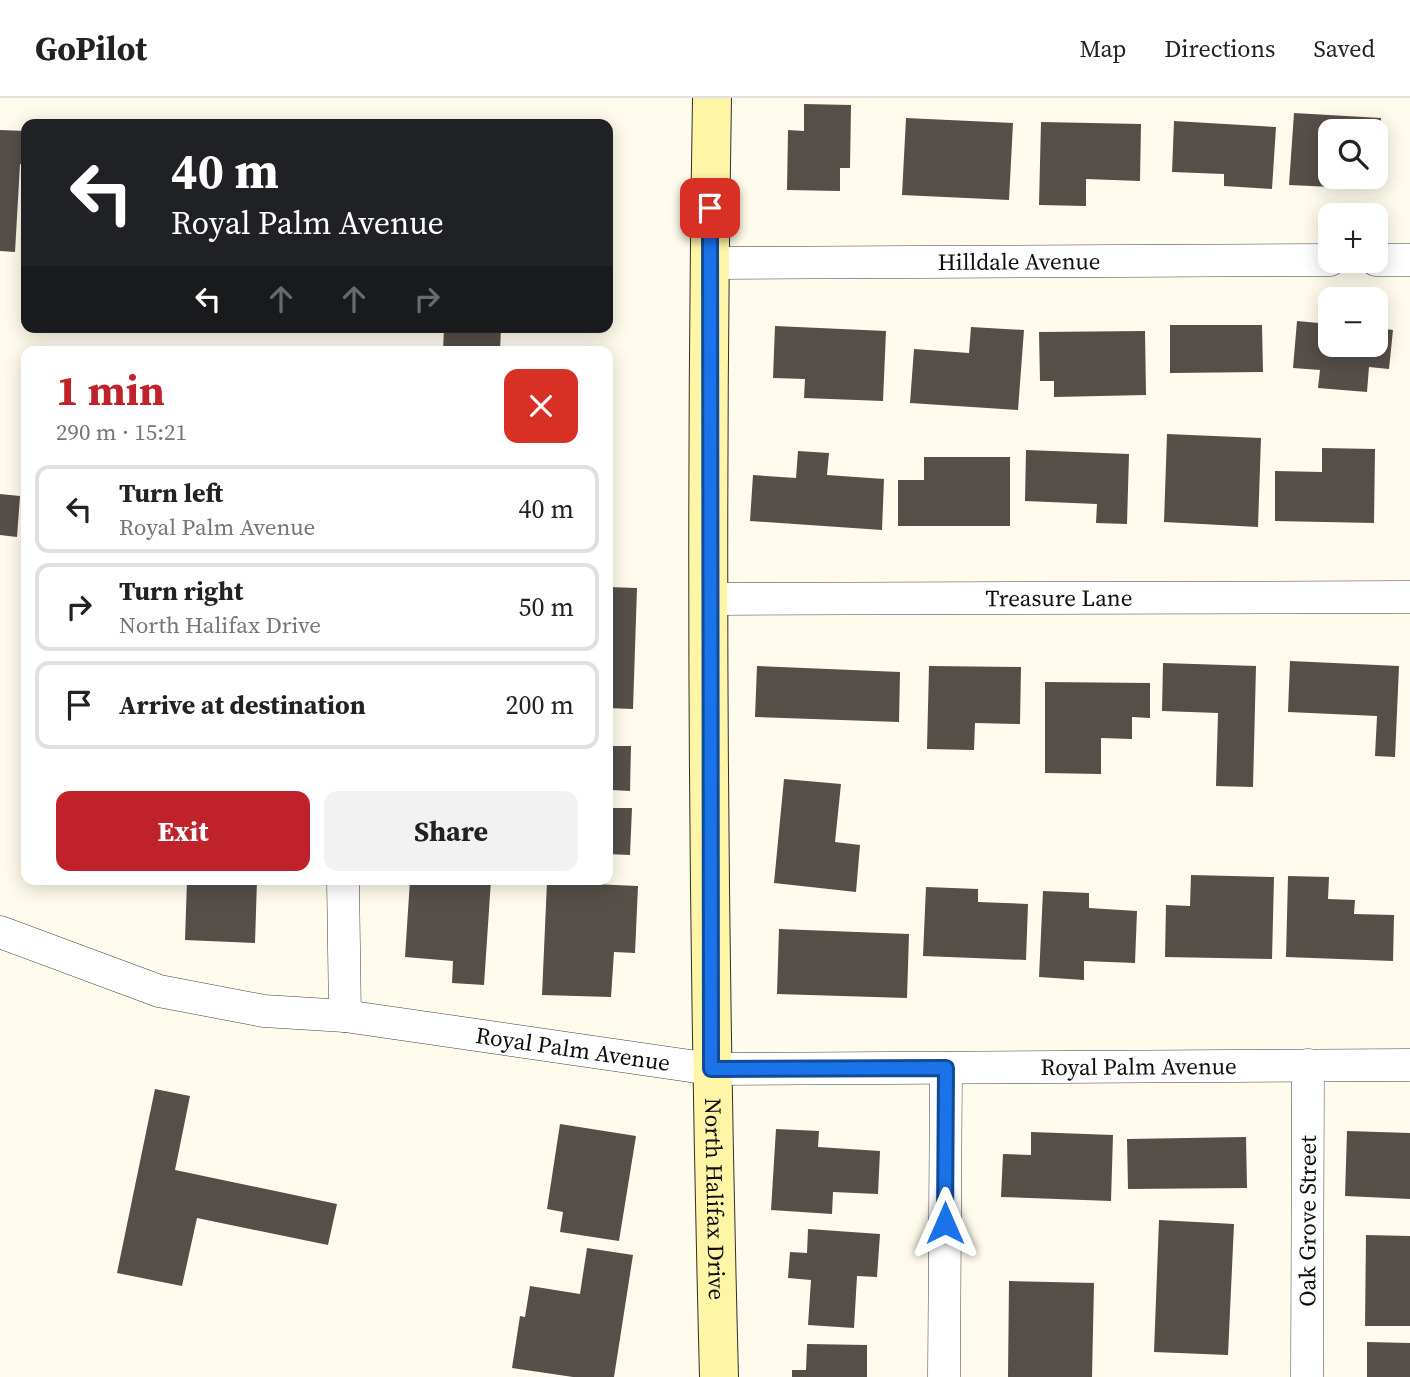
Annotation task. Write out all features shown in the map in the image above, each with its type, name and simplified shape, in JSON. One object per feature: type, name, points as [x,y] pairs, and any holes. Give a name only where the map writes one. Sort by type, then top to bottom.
[{"type":"street","name":"North Halifax Drive","points":[[712,98],[709,263],[711,1069],[719,1377]]},
{"type":"street","name":"Hilldale Avenue","points":[[709,263],[1318,260]]},
{"type":"street","points":[[1388,260],[1410,260]]},
{"type":"street","name":"Treasure Lane","points":[[709,599],[1410,597]]},
{"type":"street","points":[[343,885],[345,1016]]},
{"type":"street","name":"Royal Palm Avenue","points":[[0,932],[159,991],[264,1011],[345,1016],[711,1069],[1410,1066]]},
{"type":"street","name":"Oak Grove Street","points":[[1307,1377],[1308,1065]]},
{"type":"street","points":[[944,1377],[946,1068]]},
{"type":"building","points":[[804,104],[851,105],[850,168],[840,168],[840,191],[787,190],[788,130],[804,131]]},
{"type":"building","points":[[1294,113],[1381,118],[1318,119],[1318,186],[1289,185]]},
{"type":"building","points":[[906,118],[1013,123],[1009,200],[902,195]]},
{"type":"building","points":[[1174,121],[1276,127],[1272,189],[1224,186],[1224,174],[1172,172]]},
{"type":"building","points":[[1041,122],[1141,124],[1140,181],[1086,179],[1086,206],[1039,205]]},
{"type":"building","points":[[0,130],[21,131],[15,252],[0,251]]},
{"type":"building","points":[[1297,321],[1318,323],[1318,357],[1388,357],[1388,329],[1393,330],[1389,369],[1369,367],[1367,392],[1318,388],[1320,370],[1293,368]]},
{"type":"building","points":[[1170,325],[1262,325],[1263,372],[1170,373]]},
{"type":"building","points":[[775,326],[886,331],[883,401],[804,398],[805,379],[773,378]]},
{"type":"building","points":[[971,327],[1024,330],[1018,410],[910,403],[914,349],[969,353]]},
{"type":"building","points":[[1145,331],[1146,395],[1054,397],[1054,381],[1040,381],[1039,332]]},
{"type":"building","points":[[444,333],[501,333],[500,346],[443,346]]},
{"type":"building","points":[[1167,434],[1261,438],[1258,527],[1164,522]]},
{"type":"building","points":[[1322,448],[1375,449],[1374,523],[1275,521],[1275,471],[1322,472]]},
{"type":"building","points":[[1026,450],[1129,454],[1127,524],[1096,523],[1097,504],[1025,501]]},
{"type":"building","points":[[798,451],[829,453],[827,475],[884,479],[882,530],[750,521],[753,475],[796,478]]},
{"type":"building","points":[[924,457],[1010,457],[1010,526],[898,526],[898,480],[924,480]]},
{"type":"building","points":[[0,494],[20,496],[17,537],[0,535]]},
{"type":"building","points":[[613,587],[637,588],[633,709],[613,708]]},
{"type":"building","points":[[1290,661],[1399,666],[1395,757],[1375,756],[1377,716],[1288,712]]},
{"type":"building","points":[[1163,663],[1256,666],[1253,787],[1216,786],[1218,713],[1162,711]]},
{"type":"building","points":[[757,666],[900,672],[899,722],[755,717]]},
{"type":"building","points":[[929,666],[1021,667],[1020,724],[975,723],[974,750],[927,749]]},
{"type":"building","points":[[1045,682],[1150,683],[1150,718],[1132,717],[1132,739],[1101,738],[1101,774],[1045,773]]},
{"type":"building","points":[[613,746],[631,746],[630,791],[613,790]]},
{"type":"building","points":[[784,779],[841,784],[835,842],[860,845],[856,892],[774,883]]},
{"type":"building","points":[[613,808],[632,808],[630,855],[613,854]]},
{"type":"building","points":[[1191,875],[1274,877],[1272,959],[1165,957],[1166,905],[1190,906]]},
{"type":"building","points":[[1288,876],[1329,877],[1328,899],[1355,900],[1354,914],[1394,915],[1393,961],[1286,957]]},
{"type":"building","points":[[187,885],[257,885],[255,943],[185,940]]},
{"type":"building","points":[[410,885],[491,885],[484,985],[452,983],[453,961],[405,957]]},
{"type":"building","points":[[547,885],[638,886],[635,953],[614,952],[611,997],[542,995]]},
{"type":"building","points":[[926,887],[978,889],[978,902],[1028,904],[1026,960],[923,956]]},
{"type":"building","points":[[1043,891],[1089,893],[1089,908],[1137,911],[1135,963],[1084,961],[1084,980],[1039,977]]},
{"type":"building","points":[[779,929],[909,934],[907,998],[777,994]]},
{"type":"building","points":[[155,1089],[190,1096],[175,1170],[337,1204],[328,1245],[197,1218],[182,1286],[117,1273]]},
{"type":"building","points":[[560,1124],[636,1136],[619,1241],[560,1232],[563,1212],[547,1209]]},
{"type":"building","points":[[776,1129],[819,1131],[818,1147],[880,1151],[878,1194],[833,1192],[832,1214],[771,1210]]},
{"type":"building","points":[[1347,1131],[1410,1133],[1410,1199],[1345,1196]]},
{"type":"building","points":[[1031,1132],[1113,1135],[1111,1201],[1001,1197],[1003,1154],[1031,1155]]},
{"type":"building","points":[[1246,1137],[1247,1188],[1128,1189],[1127,1139]]},
{"type":"building","points":[[1159,1220],[1234,1224],[1228,1355],[1154,1352]]},
{"type":"building","points":[[808,1229],[880,1234],[877,1277],[857,1276],[854,1328],[808,1325],[811,1280],[788,1278],[790,1252],[807,1253]]},
{"type":"building","points":[[1366,1235],[1410,1236],[1410,1326],[1365,1326]]},
{"type":"building","points":[[587,1248],[633,1255],[614,1377],[573,1377],[512,1368],[520,1316],[525,1317],[530,1286],[580,1294]]},
{"type":"building","points":[[1009,1281],[1094,1283],[1092,1377],[1008,1377]]},
{"type":"building","points":[[1367,1342],[1410,1343],[1410,1377],[1367,1377]]},
{"type":"building","points":[[807,1344],[867,1345],[867,1377],[792,1377],[792,1370],[806,1370]]},
{"type":"route","points":[[710,208],[711,1069],[946,1068],[945,1223]]}]
